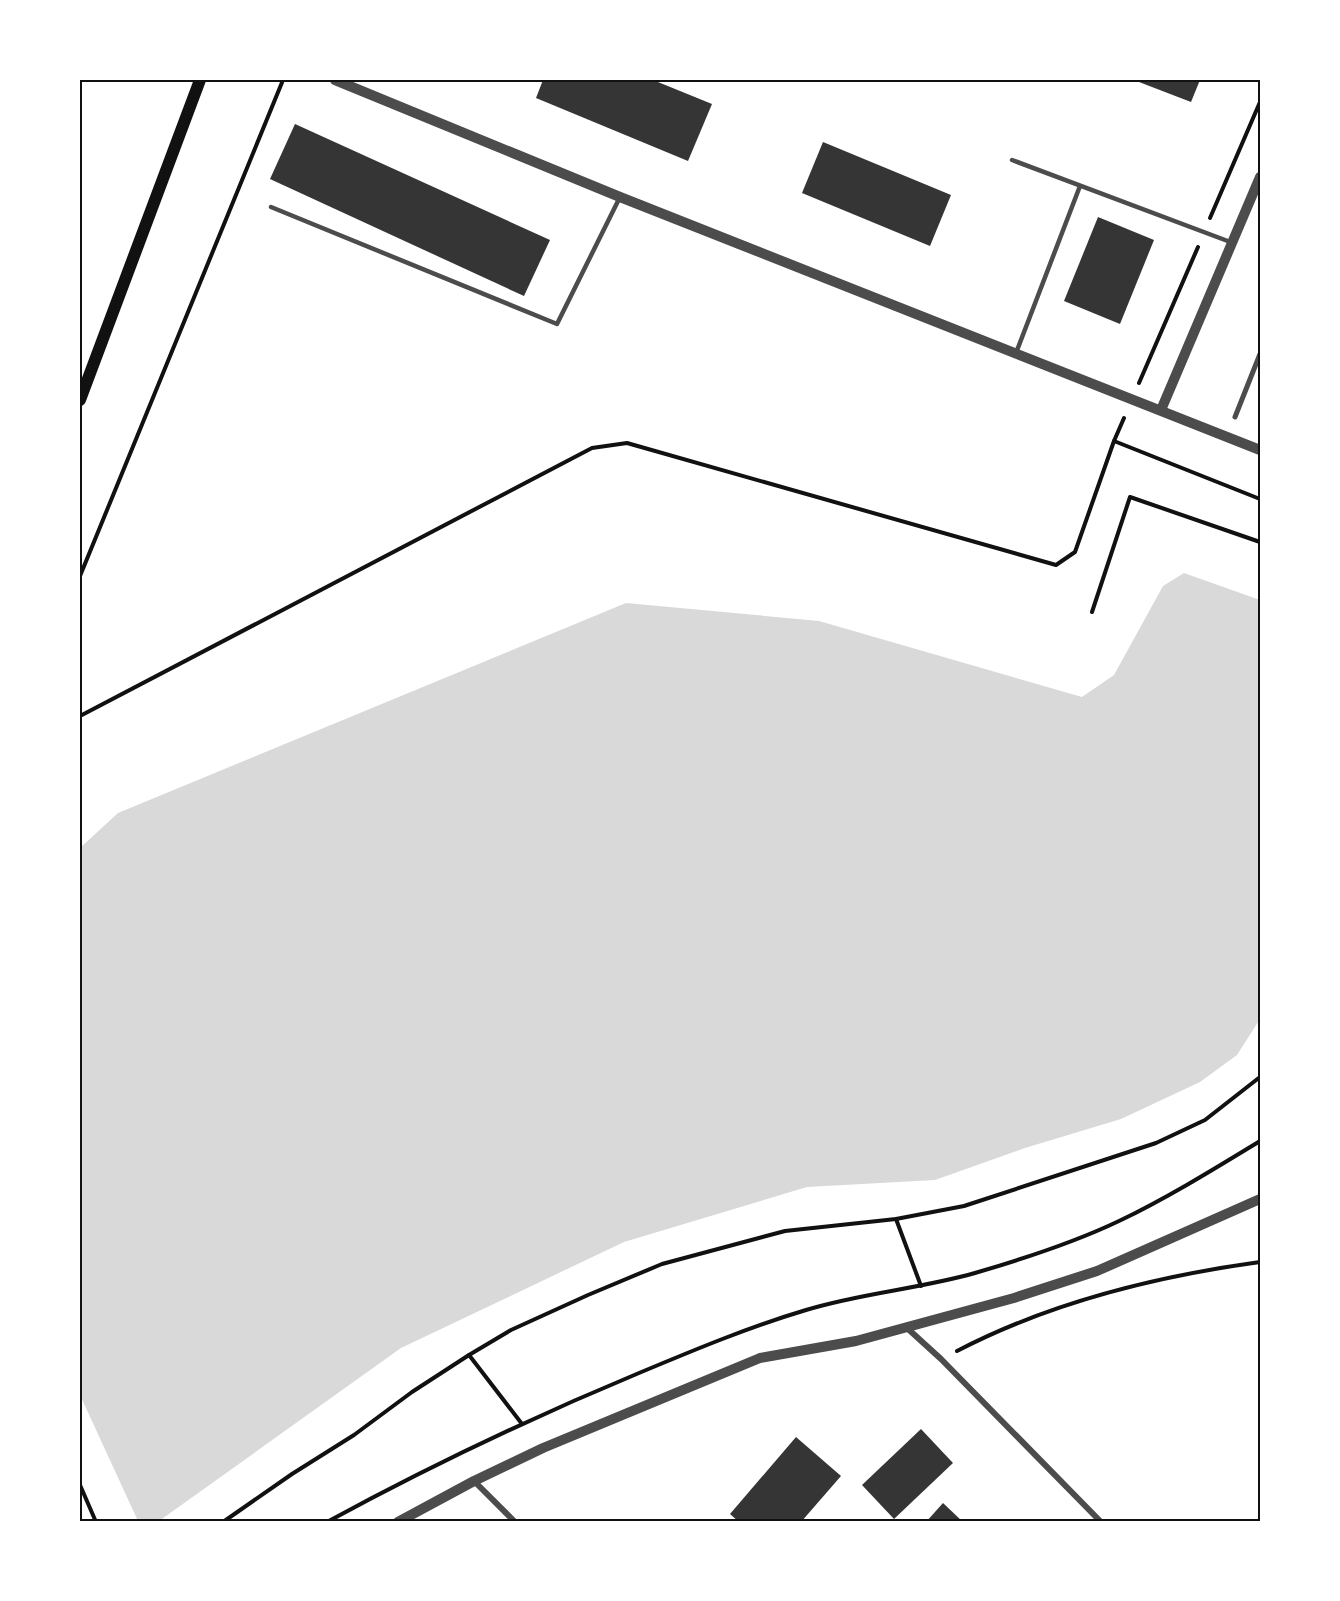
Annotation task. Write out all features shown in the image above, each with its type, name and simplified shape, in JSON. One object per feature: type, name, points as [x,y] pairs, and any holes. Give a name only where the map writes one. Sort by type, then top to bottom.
[{"type":"main road","points":[[80,400],[200,80]]},
{"type":"street","points":[[335,80],[620,197],[1260,450]]},
{"type":"street","points":[[1161,410],[1260,177]]},
{"type":"street","points":[[1234,417],[1260,354]]},
{"type":"street","points":[[398,1521],[543,1448],[760,1358],[856,1341],[1014,1298],[1096,1271],[1260,1199]]},
{"type":"street","points":[[907,1328],[941,1359],[1101,1521]]},
{"type":"street","points":[[474,1481],[515,1521]]},
{"type":"lane","points":[[1012,160],[1233,243]]},
{"type":"lane","points":[[1016,353],[1080,186]]},
{"type":"lane","points":[[271,207],[557,324],[620,197]]},
{"type":"path","points":[[80,576],[283,80]]},
{"type":"path","points":[[80,716],[592,448],[627,443],[1056,565],[1076,552],[1114,441],[1260,102]]},
{"type":"path","points":[[1114,441],[1260,499]]},
{"type":"path","points":[[1092,612],[1130,497],[1260,542]]},
{"type":"path","points":[[223,1521],[354,1435],[412,1392],[511,1330],[662,1264],[785,1231],[896,1219],[964,1206],[1156,1143],[1205,1120],[1260,1077]]},
{"type":"path","points":[[327,1521],[522,1424],[728,1337],[806,1310],[974,1273],[1052,1249],[1118,1222],[1194,1181],[1260,1141]]},
{"type":"path","points":[[896,1219],[921,1286]]},
{"type":"path","points":[[941,1359],[979,1339],[1062,1308],[1172,1276],[1260,1263]]},
{"type":"path","points":[[469,1355],[522,1424]]},
{"type":"path","points":[[80,1485],[96,1521]]},
{"type":"shaded area","points":[[1184,573],[1260,600],[1260,1019],[1237,1055],[1200,1082],[1121,1119],[1025,1148],[935,1180],[807,1187],[624,1242],[401,1348],[159,1521],[138,1521],[80,1395],[80,848],[118,813],[626,603],[819,621],[1082,697],[1114,675],[1163,586]]},
{"type":"building","points":[[543,80],[653,80],[712,104],[688,161],[536,98]]},
{"type":"building","points":[[1140,80],[1200,80],[1191,102],[1139,82]]},
{"type":"building","points":[[295,124],[550,240],[524,296],[270,179]]},
{"type":"building","points":[[823,142],[951,195],[930,246],[802,193]]},
{"type":"building","points":[[1098,217],[1154,240],[1120,324],[1064,301]]},
{"type":"building","points":[[921,1429],[953,1463],[894,1519],[862,1485]]},
{"type":"building","points":[[796,1437],[841,1476],[801,1522],[739,1522],[730,1514]]},
{"type":"building","points":[[943,1503],[963,1522],[926,1522]]}]
